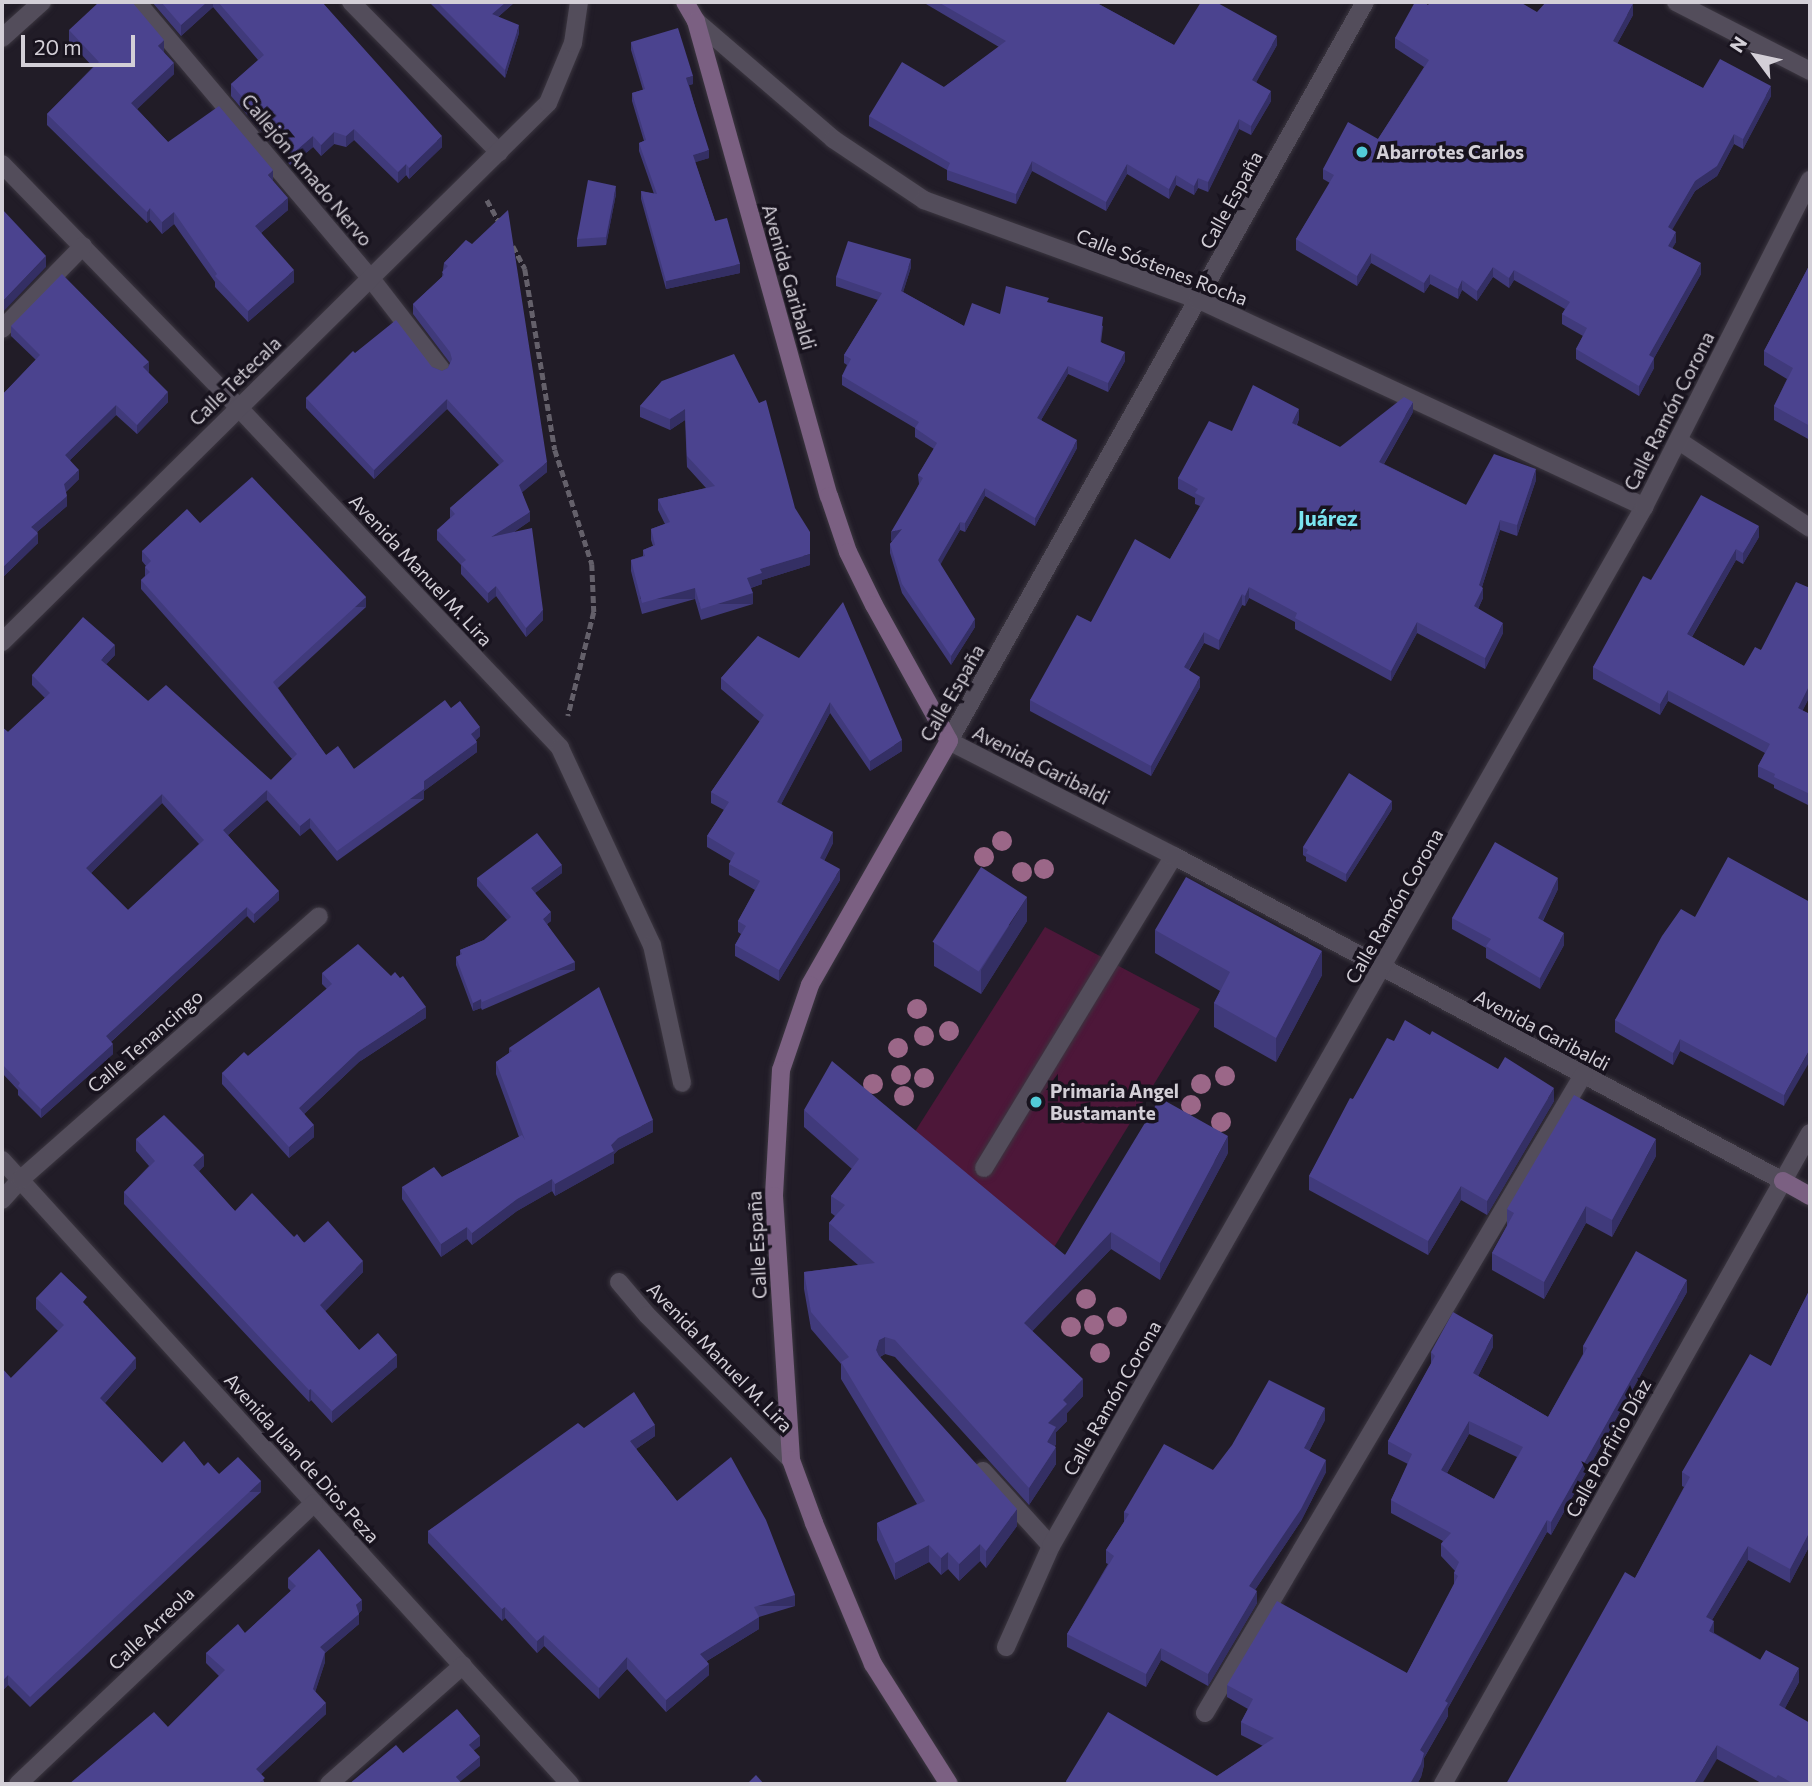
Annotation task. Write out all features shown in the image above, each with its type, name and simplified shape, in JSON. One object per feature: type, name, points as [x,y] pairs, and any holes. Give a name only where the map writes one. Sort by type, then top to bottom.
[{"type":"street","points":[[2,38],[42,2]]},
{"type":"street","name":"Callejón Amado Nervo","points":[[137,2],[372,280],[441,369]]},
{"type":"street","points":[[351,2],[499,152]]},
{"type":"street","name":"Calle Tetecala","points":[[2,642],[238,407],[372,280],[548,103],[573,43],[579,2]]},
{"type":"street","name":"Avenida Garibaldi","points":[[685,2],[695,21],[829,496],[848,552],[949,741],[1174,856],[1382,970],[1810,1196]]},
{"type":"street","name":"Calle España","points":[[949,1784],[873,1664],[814,1523],[792,1460],[774,1196],[781,1070],[810,985],[1365,2]]},
{"type":"street","points":[[1676,2],[1810,71]]},
{"type":"street","name":"Calle Sóstenes Rocha","points":[[695,21],[833,139],[924,200],[1199,300],[1644,507]]},
{"type":"street","name":"Avenida Manuel M. Lira","points":[[2,164],[238,407],[560,748],[652,944],[682,1083]]},
{"type":"street","name":"Calle Ramón Corona","points":[[1006,1647],[1051,1546],[1644,507],[1810,180]]},
{"type":"street","points":[[2,329],[83,246]]},
{"type":"street","points":[[1679,441],[1810,528]]},
{"type":"street","points":[[984,1168],[1174,856]]},
{"type":"street","name":"Calle Tenancingo","points":[[2,1200],[21,1179],[319,916]]},
{"type":"street","points":[[1205,1713],[1583,1075]]},
{"type":"street","name":"Calle Porfirio Díaz","points":[[1443,1784],[1810,1133]]},
{"type":"street","name":"Avenida Juan de Dios Peza","points":[[2,1160],[570,1784]]},
{"type":"street","name":"Avenida Manuel M. Lira","points":[[619,1282],[647,1315],[792,1460]]},
{"type":"street","points":[[969,1456],[1051,1546]]},
{"type":"street","name":"Calle Arreola","points":[[18,1784],[314,1503]]},
{"type":"street","points":[[329,1784],[463,1665]]},
{"type":"path","points":[[475,178],[525,269],[555,450],[592,564],[594,612],[560,748]]},
{"type":"shaded area","points":[[1045,927],[1200,1009],[1048,1257],[909,1141]]},
{"type":"building","points":[[99,2],[132,2],[164,40],[158,46],[174,63],[131,103],[168,142],[219,106],[273,170],[268,175],[288,198],[255,226],[294,270],[248,311],[215,276],[217,274],[174,212],[162,222],[150,208],[147,212],[47,114],[99,62],[69,30]]},
{"type":"building","points":[[161,2],[207,2],[181,25]]},
{"type":"building","points":[[218,2],[322,2],[442,136],[409,168],[406,164],[398,172],[354,129],[346,136],[334,132],[321,145],[313,136],[291,155],[231,84],[264,55]]},
{"type":"building","points":[[437,2],[506,2],[492,14],[519,25],[505,70]]},
{"type":"building","points":[[938,2],[1095,2],[1174,45],[1201,2],[1216,2],[1277,36],[1252,80],[1271,91],[1251,126],[1239,119],[1208,182],[1198,178],[1194,186],[1176,175],[1169,189],[1127,164],[1106,202],[1032,161],[1016,194],[947,170],[950,163],[869,116],[902,62],[944,87],[1006,41]]},
{"type":"building","points":[[1415,2],[1428,5],[1430,2],[1520,2],[1537,12],[1546,2],[1628,2],[1633,4],[1613,41],[1703,88],[1720,59],[1771,86],[1743,139],[1734,134],[1717,166],[1695,181],[1668,227],[1676,232],[1668,246],[1701,263],[1649,355],[1654,358],[1639,386],[1576,349],[1587,328],[1562,314],[1570,302],[1514,270],[1509,278],[1493,267],[1477,291],[1462,280],[1458,289],[1430,274],[1424,283],[1371,253],[1357,276],[1296,239],[1334,175],[1323,169],[1348,122],[1378,139],[1429,60],[1395,38]]},
{"type":"building","points":[[678,28],[693,76],[686,78],[709,150],[693,155],[715,221],[727,218],[740,264],[666,281],[641,191],[657,194],[639,143],[646,140],[632,93],[645,89],[631,42]]},
{"type":"building","points":[[588,180],[616,186],[606,237],[577,239]]},
{"type":"building","points":[[2,209],[46,256],[2,302]]},
{"type":"building","points":[[508,210],[547,462],[519,485],[530,512],[491,537],[532,528],[543,610],[526,628],[496,586],[488,593],[461,564],[466,560],[437,530],[455,514],[450,508],[504,461],[447,399],[374,470],[306,398],[353,351],[355,353],[396,320],[432,367],[442,371],[448,368],[452,359],[450,352],[413,304],[444,275],[442,272],[448,266],[444,263],[466,240],[472,244]]},
{"type":"building","points":[[848,241],[911,259],[901,291],[964,326],[972,303],[1000,314],[1006,286],[1049,298],[1047,302],[1103,317],[1100,342],[1125,352],[1108,383],[1068,366],[1037,418],[1077,440],[1035,518],[985,488],[965,523],[960,522],[938,560],[975,619],[951,656],[902,584],[890,544],[902,529],[891,532],[923,478],[918,475],[937,443],[915,428],[919,422],[842,376],[851,359],[844,355],[882,293],[836,277]]},
{"type":"building","points":[[1810,264],[1810,426],[1774,406],[1793,368],[1764,351]]},
{"type":"building","points":[[62,274],[149,362],[143,367],[168,392],[137,425],[116,405],[65,455],[79,470],[64,484],[67,496],[31,527],[38,533],[2,568],[2,395],[40,355],[11,326]]},
{"type":"building","points":[[734,354],[759,403],[766,400],[795,508],[810,532],[810,554],[760,569],[762,573],[747,578],[753,593],[701,609],[695,588],[642,603],[631,560],[645,556],[643,550],[655,545],[651,529],[670,522],[658,499],[715,486],[687,456],[685,409],[670,419],[640,406],[662,381]]},
{"type":"building","points":[[1253,385],[1299,409],[1292,423],[1340,447],[1404,397],[1413,402],[1379,462],[1466,505],[1494,454],[1536,469],[1517,525],[1500,520],[1479,585],[1483,588],[1474,606],[1503,623],[1485,658],[1417,622],[1391,671],[1295,618],[1297,613],[1249,587],[1245,596],[1242,594],[1219,640],[1204,632],[1184,667],[1200,677],[1151,766],[1030,700],[1077,615],[1091,622],[1135,539],[1170,559],[1205,498],[1195,493],[1198,489],[1178,478],[1209,421],[1232,431]]},
{"type":"building","points":[[252,477],[366,597],[273,682],[326,755],[338,746],[354,769],[445,700],[451,708],[460,701],[480,727],[471,734],[477,742],[424,781],[424,789],[337,851],[310,818],[300,826],[267,790],[223,830],[279,891],[254,914],[247,907],[106,1036],[113,1044],[41,1109],[18,1086],[20,1083],[2,1064],[2,727],[8,732],[50,693],[32,675],[83,617],[115,645],[101,660],[148,701],[166,685],[271,780],[297,754],[141,580],[150,572],[145,567],[151,561],[142,551],[187,509],[200,523]],"holes":[[[162,794],[204,840],[128,910],[86,868]]]},
{"type":"building","points":[[1701,495],[1759,526],[1743,553],[1736,549],[1687,634],[1744,666],[1755,647],[1761,650],[1796,582],[1810,588],[1810,684],[1798,708],[1810,714],[1810,794],[1758,766],[1770,744],[1668,690],[1660,704],[1593,667],[1643,576],[1651,580]]},
{"type":"building","points":[[843,602],[902,740],[870,761],[830,702],[777,802],[833,832],[820,858],[840,869],[779,970],[735,945],[746,926],[738,921],[760,881],[729,864],[735,853],[707,836],[729,802],[711,792],[764,715],[721,678],[758,636],[799,658]]},
{"type":"building","points":[[1349,773],[1392,801],[1346,874],[1306,853],[1308,850],[1303,847]]},
{"type":"building","points":[[537,833],[562,865],[531,888],[551,912],[543,919],[575,962],[482,1002],[481,999],[473,1003],[456,957],[462,954],[460,950],[484,940],[511,917],[477,878]]},
{"type":"building","points":[[1495,842],[1558,878],[1538,918],[1564,933],[1540,978],[1486,946],[1491,939],[1452,918]]},
{"type":"building","points":[[1728,857],[1810,902],[1810,1049],[1784,1095],[1680,1039],[1673,1053],[1615,1020],[1662,936],[1681,909],[1695,917]]},
{"type":"building","points":[[981,867],[1027,897],[979,972],[933,942]]},
{"type":"building","points":[[1186,877],[1322,951],[1276,1038],[1214,1003],[1230,972],[1155,930]]},
{"type":"building","points":[[358,944],[391,976],[395,972],[400,978],[403,976],[426,1007],[359,1051],[299,1108],[314,1125],[289,1147],[222,1073],[244,1052],[248,1056],[332,984],[322,973]]},
{"type":"building","points":[[599,987],[653,1120],[618,1138],[611,1145],[614,1151],[555,1184],[552,1179],[517,1199],[472,1233],[467,1227],[441,1244],[402,1187],[434,1167],[442,1177],[522,1135],[525,1140],[496,1062],[512,1051],[509,1048]]},
{"type":"building","points":[[1405,1020],[1430,1035],[1432,1031],[1498,1069],[1505,1057],[1554,1088],[1487,1201],[1461,1186],[1428,1241],[1309,1176],[1350,1098],[1353,1099],[1387,1038],[1394,1041]]},
{"type":"building","points":[[832,1061],[1065,1255],[1160,1098],[1228,1136],[1160,1263],[1111,1232],[1024,1323],[1083,1379],[1063,1400],[1067,1404],[1048,1423],[1056,1427],[1047,1442],[1056,1447],[1029,1488],[895,1340],[885,1337],[879,1340],[876,1350],[879,1356],[1017,1509],[986,1551],[980,1544],[959,1564],[948,1552],[941,1558],[929,1545],[895,1563],[877,1523],[925,1501],[841,1362],[849,1357],[811,1312],[804,1272],[875,1263],[829,1223],[845,1205],[831,1196],[859,1159],[804,1110]]},
{"type":"building","points":[[1574,1095],[1656,1139],[1612,1220],[1586,1206],[1544,1282],[1492,1253],[1514,1213],[1507,1209]]},
{"type":"building","points":[[164,1115],[204,1155],[193,1165],[235,1211],[252,1193],[294,1237],[297,1234],[304,1243],[328,1221],[363,1261],[320,1305],[359,1350],[378,1333],[397,1355],[332,1411],[309,1390],[124,1192],[155,1161],[136,1139]]},
{"type":"building","points":[[1636,1251],[1687,1280],[1551,1522],[1547,1520],[1445,1701],[1448,1703],[1420,1750],[1424,1753],[1421,1764],[1410,1784],[1069,1784],[1066,1781],[1108,1712],[1217,1776],[1274,1738],[1241,1722],[1253,1699],[1227,1685],[1277,1601],[1407,1673],[1458,1576],[1454,1573],[1459,1562],[1441,1544],[1451,1533],[1391,1500],[1412,1454],[1388,1441],[1435,1356],[1431,1352],[1453,1312],[1493,1335],[1473,1373],[1548,1417],[1587,1348],[1583,1346]],"holes":[[[1469,1421],[1523,1447],[1494,1499],[1441,1470]]]},
{"type":"building","points":[[61,1272],[87,1297],[83,1302],[136,1358],[100,1398],[162,1463],[184,1441],[204,1466],[208,1462],[219,1474],[238,1457],[261,1481],[30,1697],[8,1675],[2,1681],[2,1368],[11,1378],[64,1325],[36,1298]]},
{"type":"building","points":[[1810,1289],[1810,1531],[1790,1569],[1748,1546],[1706,1617],[1714,1621],[1709,1631],[1760,1660],[1766,1650],[1799,1668],[1779,1705],[1810,1723],[1810,1784],[1794,1784],[1778,1775],[1776,1778],[1717,1745],[1694,1784],[1506,1784],[1625,1572],[1635,1578],[1690,1477],[1682,1472],[1750,1354],[1771,1366]]},
{"type":"building","points":[[1269,1380],[1325,1408],[1304,1448],[1326,1460],[1301,1509],[1249,1586],[1257,1591],[1208,1674],[1161,1648],[1146,1674],[1067,1634],[1114,1556],[1106,1550],[1129,1514],[1124,1512],[1164,1444],[1213,1470],[1232,1445]]},
{"type":"building","points":[[634,1392],[655,1425],[630,1441],[677,1501],[731,1457],[766,1520],[795,1595],[754,1607],[759,1617],[700,1654],[709,1664],[666,1700],[627,1657],[599,1688],[544,1635],[537,1641],[505,1607],[502,1609],[428,1531],[578,1423],[584,1428]]},
{"type":"building","points":[[319,1549],[362,1600],[356,1605],[359,1614],[320,1647],[325,1652],[313,1689],[326,1703],[256,1769],[265,1778],[258,1784],[69,1784],[154,1712],[168,1727],[225,1670],[206,1653],[238,1624],[245,1633],[296,1586],[288,1578]]},
{"type":"building","points":[[457,1709],[480,1736],[469,1745],[480,1757],[456,1777],[462,1784],[349,1784],[396,1745],[403,1753]]},
{"type":"building","points":[[756,1775],[764,1784],[747,1784]]},
{"type":"place","name":"Abarrotes Carlos","points":[[1362,152]]},
{"type":"place","name":"Primaria Angel Bustamante","points":[[1036,1102]]},
{"type":"district","name":"Juárez","points":[[1328,518]]}]
